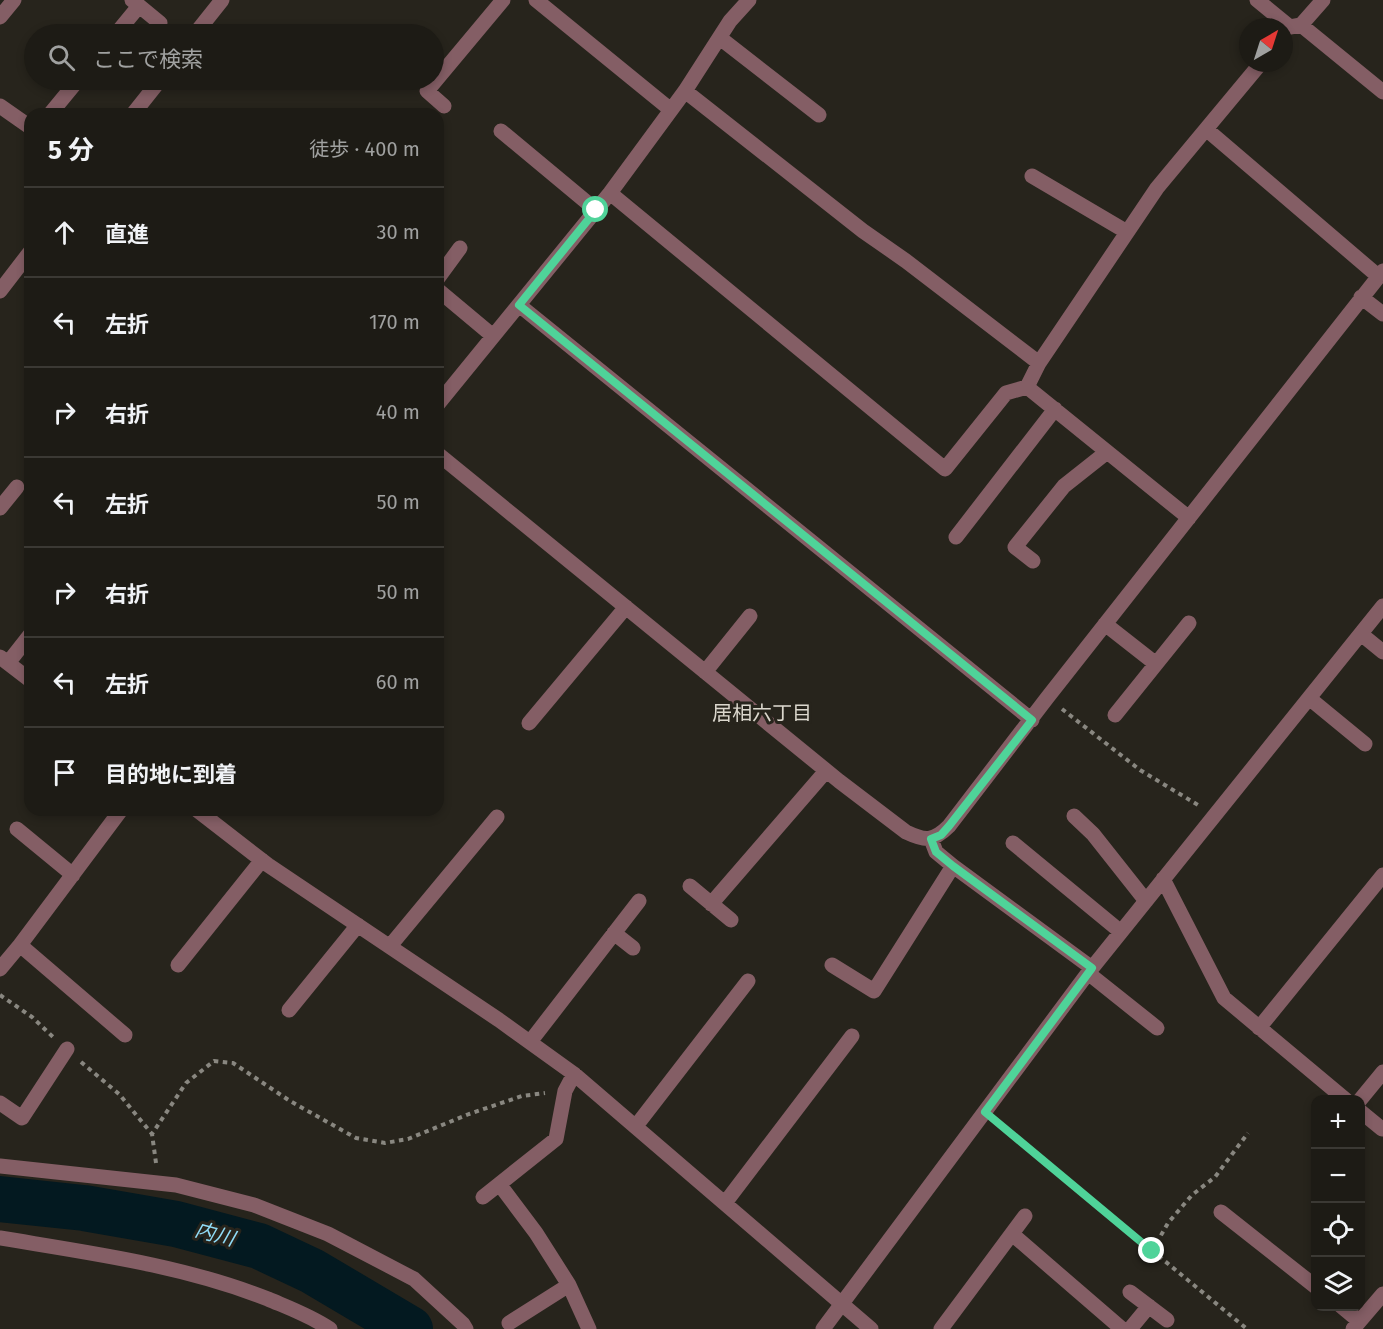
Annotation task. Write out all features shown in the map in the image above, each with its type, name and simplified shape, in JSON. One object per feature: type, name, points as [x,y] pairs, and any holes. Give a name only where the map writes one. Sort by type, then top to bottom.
[{"type":"street","points":[[0,17],[14,0]]},
{"type":"street","points":[[203,24],[222,0]]},
{"type":"street","points":[[444,71],[503,0]]},
{"type":"street","points":[[536,0],[671,110]]},
{"type":"street","points":[[444,397],[610,193],[686,91],[730,21],[748,0]]},
{"type":"street","points":[[1257,0],[1279,18]]},
{"type":"street","points":[[1293,28],[1323,0]]},
{"type":"street","points":[[122,24],[135,3],[160,23]]},
{"type":"street","points":[[1293,30],[1383,92]]},
{"type":"street","points":[[720,38],[819,116]]},
{"type":"street","points":[[610,193],[945,469],[1006,393],[1027,387],[1039,363],[1157,188],[1254,72]]},
{"type":"street","points":[[55,108],[70,90]]},
{"type":"street","points":[[138,108],[152,90]]},
{"type":"street","points":[[428,90],[444,106]]},
{"type":"street","points":[[686,91],[863,231],[916,268],[1039,363]]},
{"type":"street","points":[[0,106],[24,123]]},
{"type":"street","points":[[444,459],[826,771],[906,832],[918,838],[931,839],[941,835],[1381,273],[1206,129]]},
{"type":"street","points":[[501,130],[596,210]]},
{"type":"street","points":[[1032,176],[1127,232]]},
{"type":"street","points":[[444,270],[460,248]]},
{"type":"street","points":[[0,291],[24,260]]},
{"type":"street","points":[[444,295],[493,336]]},
{"type":"street","points":[[1361,297],[1383,314]]},
{"type":"street","points":[[519,305],[1032,720]]},
{"type":"street","points":[[1027,387],[1189,518]]},
{"type":"street","points":[[956,537],[1055,409]]},
{"type":"street","points":[[1033,561],[1015,547],[1064,486],[1107,452]]},
{"type":"street","points":[[0,508],[17,487]]},
{"type":"street","points":[[823,1329],[1090,971],[1383,606]]},
{"type":"street","points":[[530,723],[626,607]]},
{"type":"street","points":[[705,672],[750,616]]},
{"type":"street","points":[[1115,714],[1189,623]]},
{"type":"street","points":[[1105,624],[1156,664]]},
{"type":"street","points":[[1361,634],[1383,652]]},
{"type":"street","points":[[24,641],[4,660],[24,675]]},
{"type":"street","points":[[1309,698],[1365,744]]},
{"type":"street","points":[[711,904],[826,771]]},
{"type":"street","points":[[0,969],[117,816]]},
{"type":"street","points":[[205,816],[262,860],[574,1074],[871,1329]]},
{"type":"street","points":[[1074,816],[1093,834],[1146,901]]},
{"type":"street","points":[[390,946],[497,818]]},
{"type":"street","points":[[17,829],[73,875]]},
{"type":"street","points":[[931,839],[936,852],[1090,971],[1157,1028]]},
{"type":"street","points":[[1013,843],[1121,932]]},
{"type":"street","points":[[178,965],[262,860]]},
{"type":"street","points":[[832,965],[874,991],[953,866]]},
{"type":"street","points":[[1259,1028],[1383,875]]},
{"type":"street","points":[[1163,879],[1224,998],[1340,1095]]},
{"type":"street","points":[[690,886],[731,920]]},
{"type":"street","points":[[530,1042],[639,901]]},
{"type":"street","points":[[289,1010],[358,925]]},
{"type":"street","points":[[614,933],[633,948]]},
{"type":"street","points":[[20,945],[125,1035]]},
{"type":"street","points":[[636,1126],[747,981]]},
{"type":"street","points":[[725,1203],[852,1036]]},
{"type":"street","points":[[0,1103],[22,1118],[67,1049]]},
{"type":"street","points":[[1364,1095],[1383,1072]]},
{"type":"street","points":[[483,1197],[556,1139],[565,1091],[574,1074]]},
{"type":"street","points":[[1365,1115],[1382,1129]]},
{"type":"street","points":[[0,1166],[176,1185],[254,1205],[328,1234],[414,1279],[466,1329]]},
{"type":"street","points":[[500,1185],[536,1233],[568,1285],[589,1329]]},
{"type":"street","points":[[1221,1212],[1311,1283]]},
{"type":"street","points":[[941,1329],[1025,1216]]},
{"type":"street","points":[[1012,1234],[1122,1329]]},
{"type":"street","points":[[0,1238],[147,1263],[198,1275],[271,1300],[330,1329]]},
{"type":"street","points":[[509,1323],[568,1285]]},
{"type":"street","points":[[1130,1292],[1167,1320]]},
{"type":"street","points":[[1345,1311],[1356,1325],[1381,1299]]},
{"type":"street","points":[[1130,1329],[1149,1306]]},
{"type":"path","points":[[1047,698],[1140,770],[1190,798],[1214,817]]},
{"type":"path","points":[[159,1183],[152,1134],[186,1083],[214,1061],[233,1063],[290,1101],[356,1138],[385,1143],[408,1139],[469,1114],[522,1096],[545,1093],[564,1096]]},
{"type":"path","points":[[985,1112],[1246,1329]]},
{"type":"path","points":[[1152,1251],[1168,1223],[1192,1196],[1215,1177],[1248,1133]]},
{"type":"waterway","name":"内川","points":[[0,1199],[84,1208],[176,1224],[259,1246],[312,1271],[410,1329]]},
{"type":"district","name":"居相六丁目","points":[[762,713]]},
{"type":"route","points":[[596,210],[519,305],[1032,720],[949,826],[941,835],[931,839],[936,852],[953,866],[1092,968],[985,1112],[1152,1251]]}]
